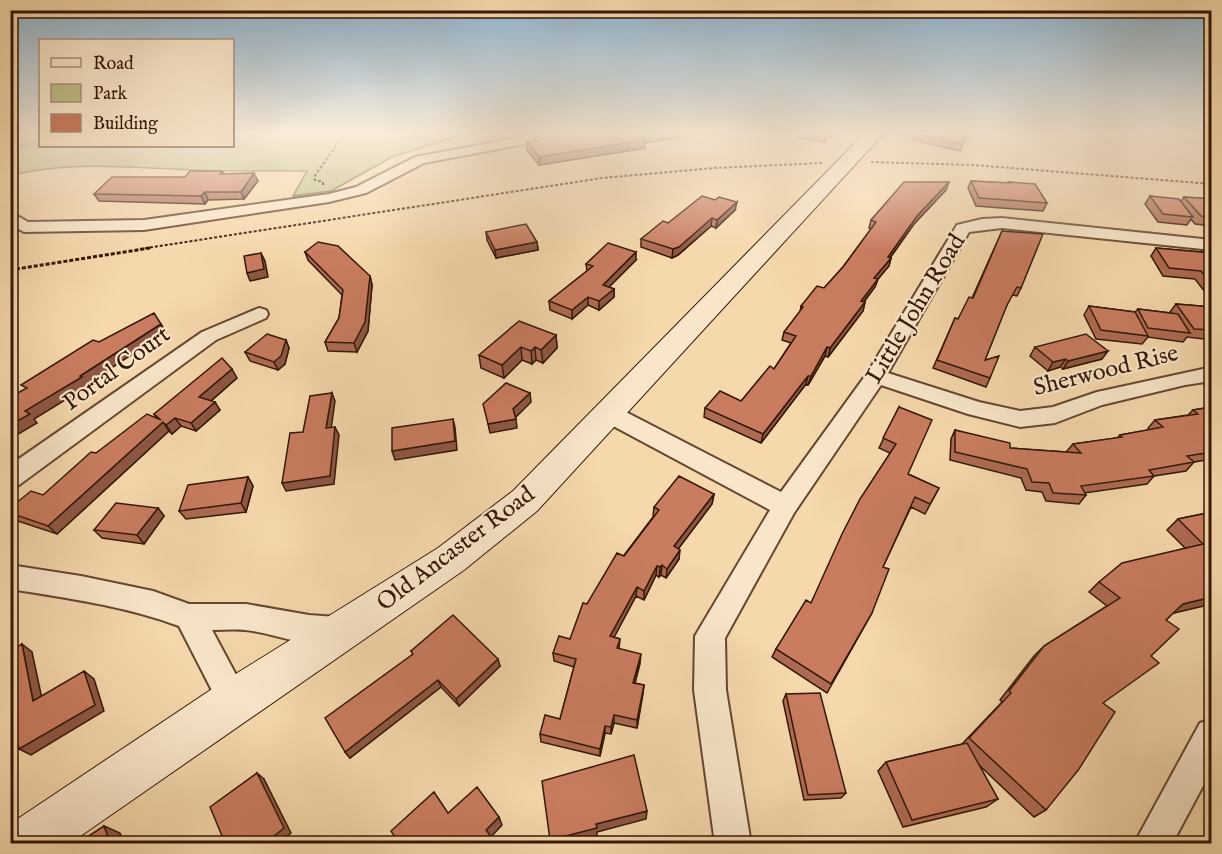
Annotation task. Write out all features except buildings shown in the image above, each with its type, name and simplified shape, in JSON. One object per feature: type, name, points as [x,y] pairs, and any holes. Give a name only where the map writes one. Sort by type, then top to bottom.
[{"type":"street","points":[[12,218],[24,227],[144,225],[321,199],[361,190],[397,172]]},
{"type":"street","name":"Old Ancaster Road","points":[[25,843],[234,701],[451,559],[525,501],[838,172]]},
{"type":"street","name":"Little John Road","points":[[733,843],[711,690],[710,636],[786,506],[876,376],[963,228],[1002,223],[1212,245]]},
{"type":"street","name":"Portal Court","points":[[10,477],[208,336],[259,314]]},
{"type":"street","name":"Sherwood Rise","points":[[876,376],[976,409],[1020,419],[1055,415],[1097,399],[1185,378],[1212,374]]},
{"type":"street","points":[[610,414],[786,506]]},
{"type":"street","points":[[10,577],[81,588],[153,604],[189,618],[246,617],[309,629],[344,631]]},
{"type":"street","points":[[189,618],[234,701]]},
{"type":"street","points":[[1152,843],[1212,735]]},
{"type":"path","points":[[312,222],[321,199],[323,182],[315,180],[317,172]]},
{"type":"path","points":[[10,270],[602,178],[671,172]]},
{"type":"path","points":[[1059,172],[1212,184]]},
{"type":"green space","points":[[11,172],[29,172],[11,175]]},
{"type":"green space","points":[[307,172],[365,172],[331,191],[293,196]]}]
